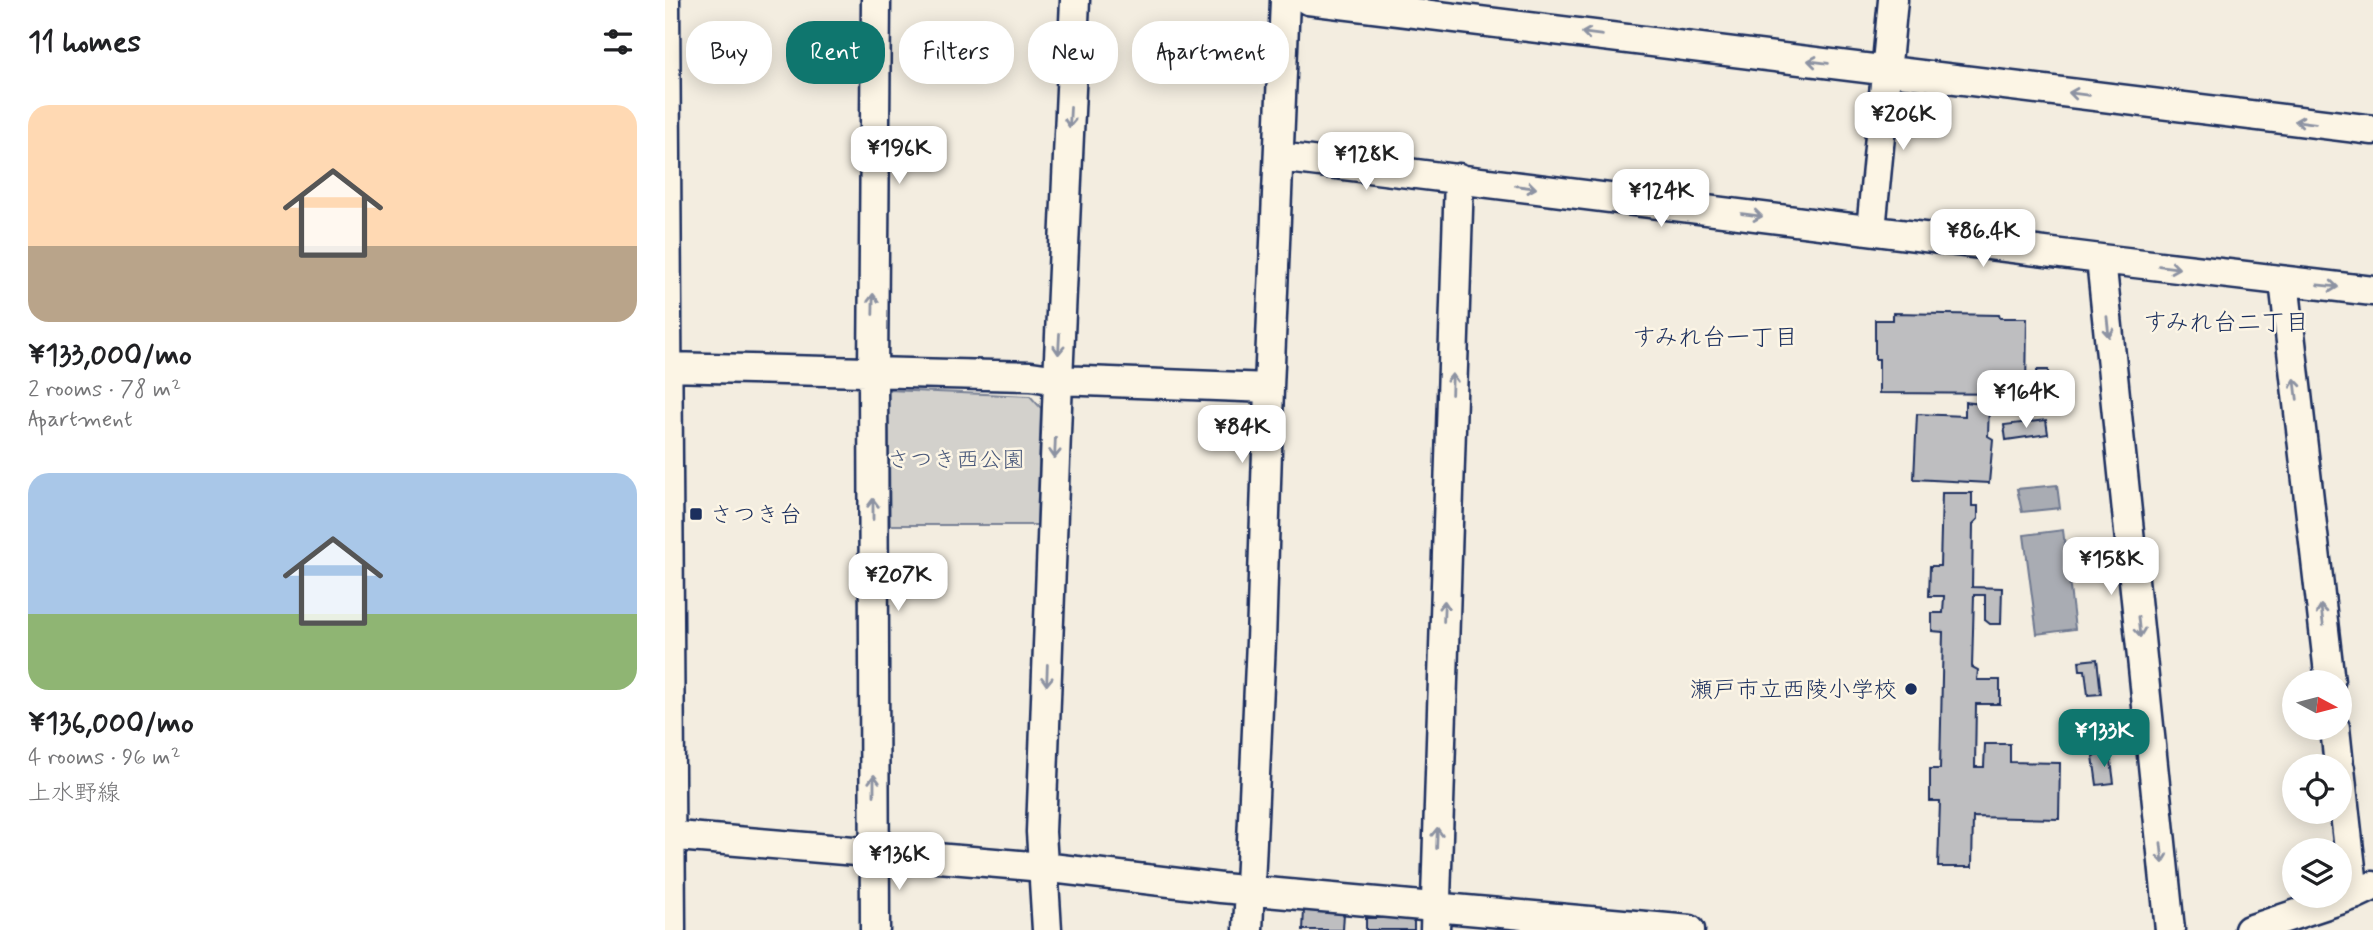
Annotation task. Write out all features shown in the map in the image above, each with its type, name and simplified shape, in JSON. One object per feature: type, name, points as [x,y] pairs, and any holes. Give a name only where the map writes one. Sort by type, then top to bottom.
[{"type":"street","points":[[665,0],[668,836],[671,930]]},
{"type":"street","points":[[875,930],[873,372],[876,0]]},
{"type":"street","points":[[1047,930],[1041,832],[1075,0]]},
{"type":"street","points":[[1248,930],[1285,0]]},
{"type":"street","points":[[1308,0],[2373,130]]},
{"type":"street","points":[[1871,230],[1893,0]]},
{"type":"street","points":[[1279,158],[2373,290]]},
{"type":"street","points":[[1435,918],[1459,178]]},
{"type":"street","points":[[2101,259],[2170,930]]},
{"type":"street","points":[[2284,281],[2329,670]]},
{"type":"street","points":[[666,368],[1031,376],[1058,380],[1269,388]]},
{"type":"street","points":[[2249,930],[2364,890],[2351,824]]},
{"type":"street","points":[[668,836],[1043,867],[1248,890],[1435,918],[1690,930]]},
{"type":"green space","name":"さつき西公園","points":[[888,390],[1030,396],[1041,408],[1037,525],[890,525]]},
{"type":"shaded area","points":[[2057,485],[2060,508],[2022,512],[2017,489]]},
{"type":"shaded area","points":[[2063,530],[2075,629],[2037,634],[2024,535]]},
{"type":"building","points":[[1893,313],[2027,318],[2026,394],[1879,393],[1879,359],[1875,359],[1875,320],[1893,320]]},
{"type":"building","points":[[2037,370],[2048,370],[2049,387],[2038,387]]},
{"type":"building","points":[[1965,402],[1989,405],[1988,436],[1993,439],[1989,483],[1914,479],[1917,414],[1965,416]]},
{"type":"building","points":[[2046,420],[2048,434],[2006,440],[2004,425]]},
{"type":"building","points":[[1942,493],[1972,493],[1972,506],[1978,506],[1978,519],[1973,524],[1972,587],[2002,588],[2001,624],[1990,624],[1985,620],[1985,595],[1974,595],[1972,667],[1978,670],[1977,680],[2000,680],[2000,704],[1976,704],[1975,767],[1984,767],[1985,744],[2010,744],[2010,762],[2060,763],[2059,819],[1973,817],[1972,867],[1938,867],[1940,801],[1930,801],[1930,769],[1940,769],[1943,632],[1932,631],[1932,613],[1943,613],[1944,596],[1929,596],[1930,566],[1940,566]]},
{"type":"building","points":[[2097,659],[2101,694],[2088,695],[2085,670],[2080,670],[2079,661]]},
{"type":"building","points":[[2109,729],[2110,749],[2097,750],[2095,730]]},
{"type":"building","points":[[2110,753],[2114,783],[2097,785],[2093,756]]},
{"type":"building","points":[[1304,910],[1344,913],[1343,930],[1303,930]]},
{"type":"building","points":[[1366,918],[1414,918],[1414,930],[1366,930]]},
{"type":"place","name":"さつき台","points":[[696,514]]},
{"type":"place","name":"瀬戸市立西陵小学校","points":[[1911,689]]},
{"type":"district","name":"すみれ台二丁目","points":[[2226,322]]},
{"type":"district","name":"すみれ台一丁目","points":[[1715,337]]}]
